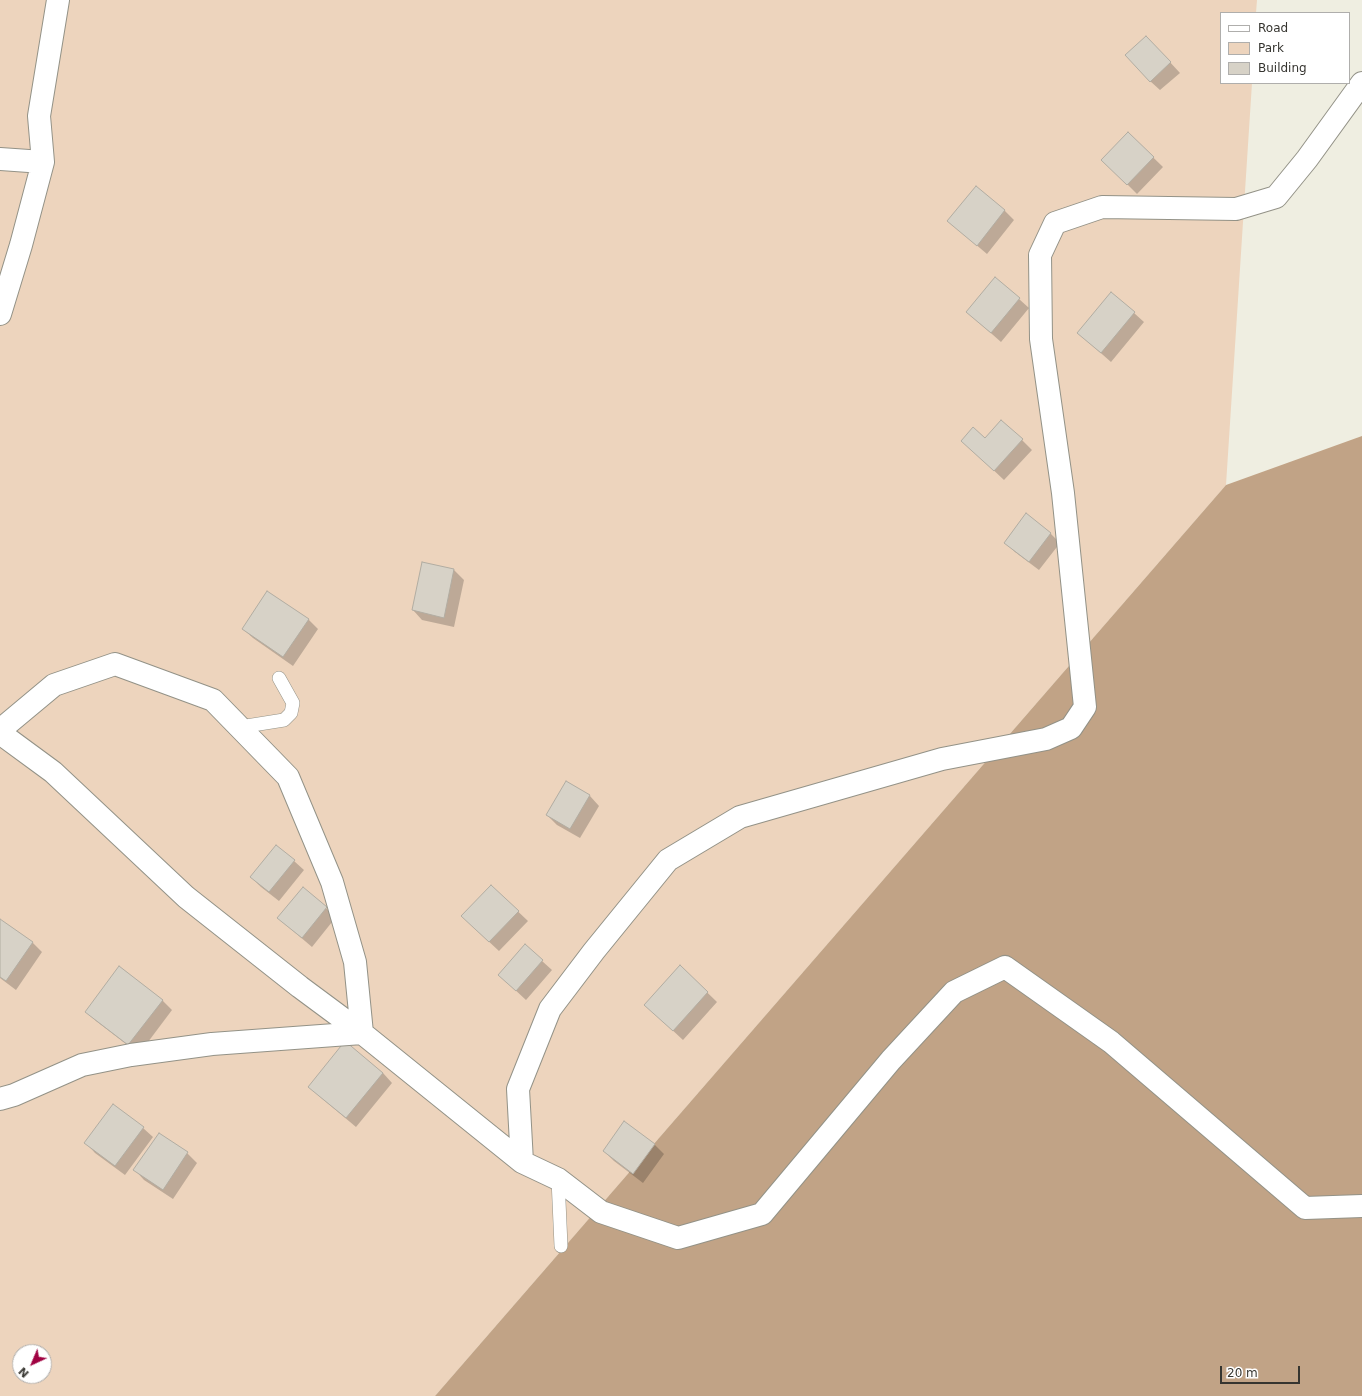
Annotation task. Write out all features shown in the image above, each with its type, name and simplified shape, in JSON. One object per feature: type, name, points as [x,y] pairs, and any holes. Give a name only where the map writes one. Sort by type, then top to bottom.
[{"type":"street","points":[[0,314],[21,245],[43,162],[39,116],[58,0]]},
{"type":"street","points":[[522,1162],[518,1089],[550,1009],[594,951],[668,860],[740,817],[942,759],[1046,739],[1071,728],[1085,707],[1064,493],[1041,339],[1040,255],[1055,223],[1102,207],[1236,208],[1276,196],[1307,159],[1362,82]]},
{"type":"street","points":[[0,159],[43,162]]},
{"type":"street","points":[[362,1033],[355,962],[332,882],[288,777],[213,700],[115,664],[54,685],[0,732],[53,772],[186,897],[300,987],[362,1033],[522,1162],[558,1179],[601,1212],[678,1238],[762,1214],[891,1060],[954,992],[1005,967],[1111,1042],[1305,1208],[1362,1206]]},
{"type":"street","points":[[0,1099],[14,1095],[82,1065],[131,1055],[212,1044],[362,1033]]},
{"type":"lane","points":[[240,727],[284,720],[291,713],[293,704],[279,678]]},
{"type":"lane","points":[[558,1179],[561,1246]]},
{"type":"green space","points":[[0,0],[1257,0],[1256,12],[1220,12],[1220,84],[1252,84],[1226,485],[435,1396],[0,1396]]},
{"type":"shaded area","points":[[1362,436],[1362,1396],[435,1396],[1226,485]]},
{"type":"building","points":[[1146,36],[1171,62],[1150,82],[1125,55]]},
{"type":"building","points":[[1128,132],[1154,157],[1127,185],[1101,160]]},
{"type":"building","points":[[976,186],[1005,210],[977,246],[947,221]]},
{"type":"building","points":[[995,277],[1020,298],[991,333],[966,312]]},
{"type":"building","points":[[1111,292],[1135,312],[1101,353],[1077,333]]},
{"type":"building","points":[[1001,420],[1023,439],[994,471],[961,441],[973,427],[985,438]]},
{"type":"building","points":[[1026,513],[1051,533],[1029,562],[1004,543]]},
{"type":"building","points":[[422,562],[454,569],[444,618],[412,610]]},
{"type":"building","points":[[267,591],[309,619],[283,657],[242,629]]},
{"type":"building","points":[[566,781],[590,795],[570,829],[546,815]]},
{"type":"building","points":[[276,845],[295,860],[269,892],[250,877]]},
{"type":"building","points":[[491,885],[519,911],[489,942],[461,916]]},
{"type":"building","points":[[303,887],[327,907],[302,938],[277,918]]},
{"type":"building","points":[[0,919],[33,942],[6,981],[0,977]]},
{"type":"building","points":[[525,944],[543,960],[516,991],[498,975]]},
{"type":"building","points":[[680,965],[708,992],[673,1031],[644,1005]]},
{"type":"building","points":[[119,966],[163,1000],[128,1045],[85,1012]]},
{"type":"building","points":[[345,1041],[383,1073],[346,1118],[308,1087]]},
{"type":"building","points":[[113,1104],[144,1127],[115,1166],[84,1143]]},
{"type":"building","points":[[624,1121],[655,1144],[633,1174],[603,1151]]},
{"type":"building","points":[[159,1133],[188,1152],[163,1190],[133,1170]]}]
